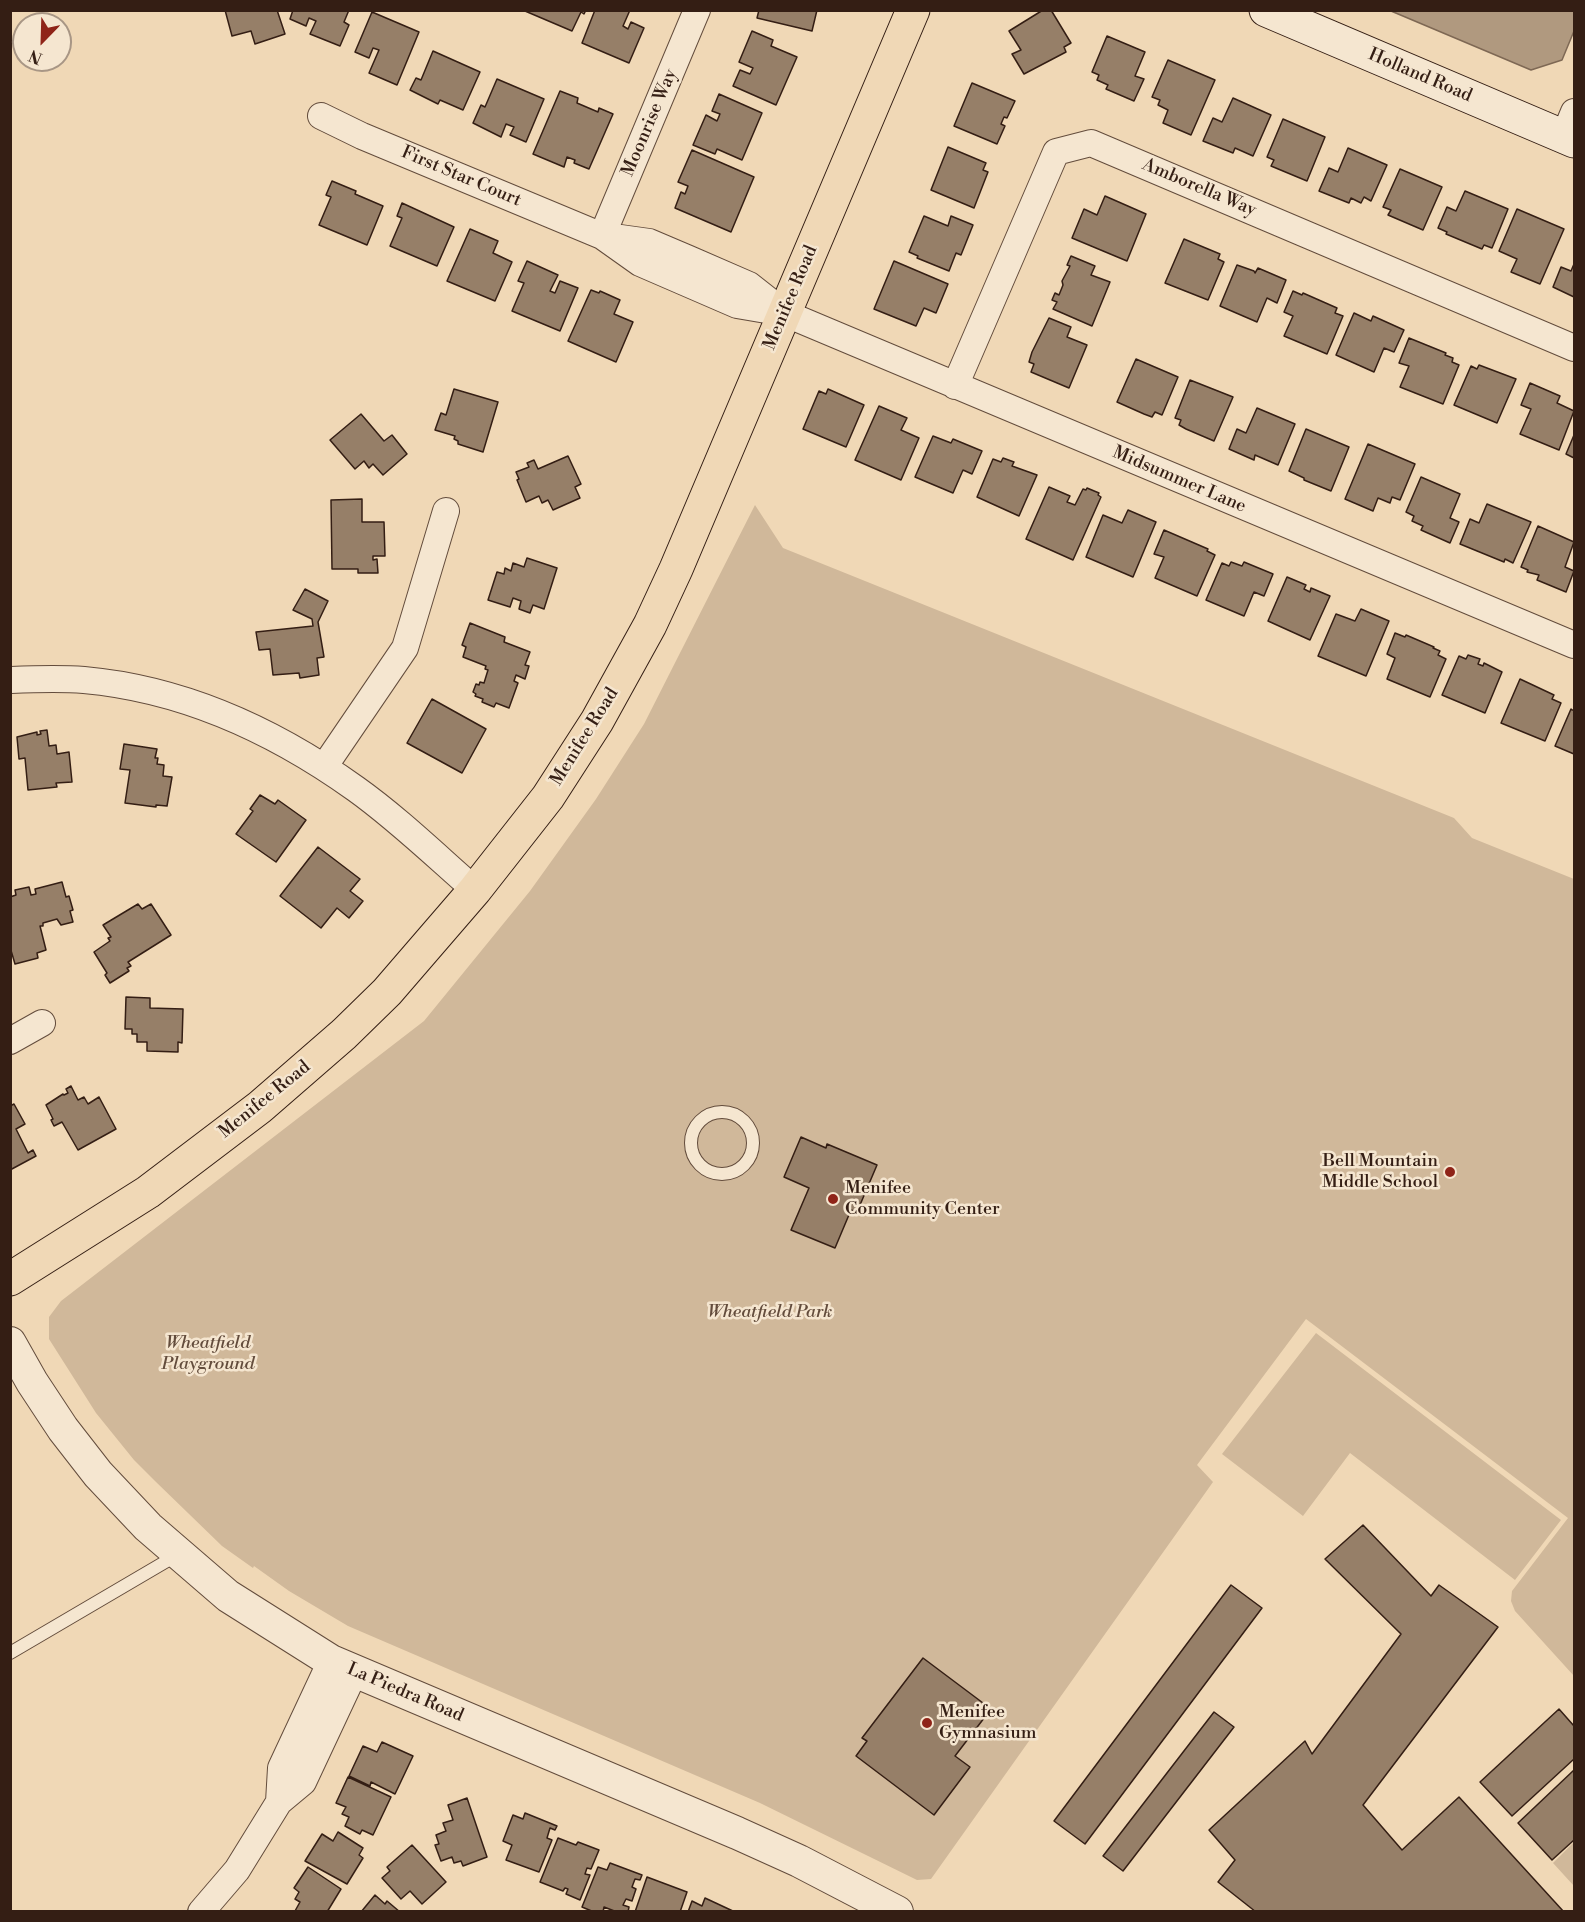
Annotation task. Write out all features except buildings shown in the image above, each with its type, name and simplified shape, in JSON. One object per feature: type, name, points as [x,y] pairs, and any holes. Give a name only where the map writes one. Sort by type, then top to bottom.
[{"type":"main road","name":"Menifee Road","points":[[10,1280],[148,1192],[260,1107],[345,1034],[387,992],[475,890],[548,797],[597,721],[650,625],[913,10]]},
{"type":"main road","name":"Holland Road","points":[[1266,10],[1571,130]]},
{"type":"street","name":"Moonrise Way","points":[[602,236],[697,10]]},
{"type":"street","name":"First Star Court","points":[[321,116],[362,136],[602,236],[649,242],[749,285],[784,314]]},
{"type":"street","name":"Amborella Way","points":[[955,386],[1056,152],[1091,143],[1575,348]]},
{"type":"street","name":"Midsummer Lane","points":[[784,314],[1575,645]]},
{"type":"street","points":[[324,767],[405,648],[446,512]]},
{"type":"street","points":[[10,680],[84,680],[165,694],[211,708],[255,728],[324,767],[358,790],[475,890]]},
{"type":"street","points":[[10,1041],[42,1023]]},
{"type":"street","name":"La Piedra Road","points":[[10,1343],[63,1429],[98,1474],[148,1527],[228,1596],[343,1666],[737,1833],[799,1861],[897,1911]]},
{"type":"street","points":[[201,1911],[237,1870],[279,1802],[281,1768],[343,1666]]},
{"type":"lane","points":[[724,1112],[742,1119],[748,1127],[752,1146],[750,1155],[744,1164],[736,1171],[715,1174],[697,1162],[692,1153],[691,1142],[698,1123],[714,1113],[724,1112]]},
{"type":"lane","points":[[10,1653],[178,1554]]},
{"type":"green space","name":"Wheatfield Park","points":[[755,505],[783,548],[1454,818],[1472,838],[1574,879],[1574,1676],[1515,1611],[1511,1601],[1512,1591],[1568,1518],[1306,1319],[1197,1465],[1213,1482],[931,1879],[917,1880],[760,1803],[348,1626],[289,1591],[222,1546],[134,1460],[96,1413],[49,1339],[49,1317],[61,1301],[424,1021],[530,891],[596,799],[644,724]]},
{"type":"green space","points":[[1316,1333],[1561,1520],[1515,1580],[1350,1453],[1303,1516],[1222,1454]]},
{"type":"green space","points":[[1574,1842],[1574,1886],[1553,1863]]},
{"type":"shaded area","points":[[1391,11],[1574,11],[1574,31],[1562,60],[1531,70]]},
{"type":"place","name":"Bell Mountain Middle School","points":[[1450,1172]]},
{"type":"place","name":"Menifee Community Center","points":[[833,1199]]},
{"type":"place","name":"Menifee Gymnasium","points":[[927,1723]]},
{"type":"park label","name":"Wheatfield Playground","points":[[208,1354]]}]
